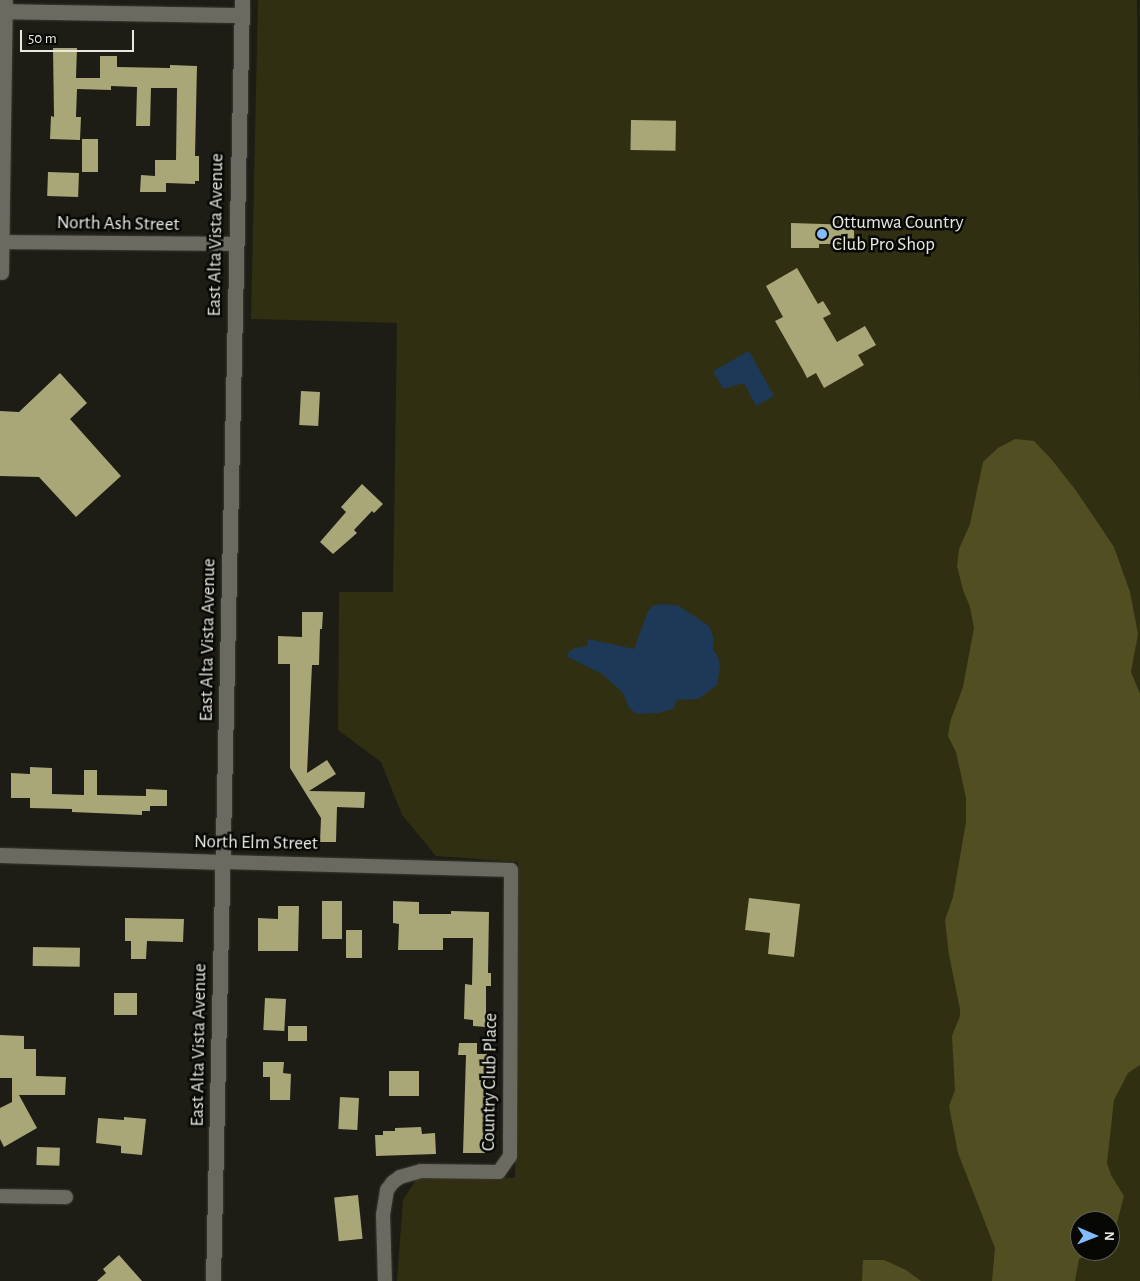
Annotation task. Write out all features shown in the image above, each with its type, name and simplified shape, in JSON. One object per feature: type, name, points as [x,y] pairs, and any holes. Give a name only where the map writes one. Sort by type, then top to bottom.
[{"type":"main road","points":[[4,7],[241,8]]},
{"type":"main road","name":"East Alta Vista Avenue","points":[[213,1281],[224,862],[241,8]]},
{"type":"main road","name":"North Elm Street","points":[[0,855],[224,862]]},
{"type":"street","points":[[2,274],[4,7]]},
{"type":"street","name":"North Ash Street","points":[[1,242],[236,244]]},
{"type":"street","name":"North Elm Street","points":[[224,862],[395,865],[512,870]]},
{"type":"street","name":"Country Club Place","points":[[385,1281],[383,1215],[386,1190],[393,1182],[400,1177],[421,1171],[499,1172],[510,1156],[512,870]]},
{"type":"street","points":[[0,1196],[66,1197]]},
{"type":"shaded area","points":[[258,0],[1137,0],[1140,404],[1140,1281],[397,1281],[403,1200],[418,1177],[445,1175],[515,1178],[518,862],[436,856],[402,815],[381,762],[338,730],[339,592],[393,592],[397,323],[251,319]]},
{"type":"shaded area","points":[[1015,439],[1034,441],[1052,460],[1077,492],[1114,547],[1130,592],[1138,634],[1131,672],[1140,694],[1140,1065],[1128,1073],[1114,1100],[1107,1163],[1111,1175],[1124,1196],[1120,1211],[1070,1211],[1070,1261],[1079,1261],[1075,1281],[992,1281],[995,1248],[958,1153],[949,1106],[955,1090],[952,1036],[960,1016],[960,1009],[949,955],[945,920],[953,897],[966,822],[966,798],[956,752],[948,736],[950,722],[963,687],[974,628],[970,607],[963,590],[957,566],[959,549],[970,524],[983,462],[998,448]]},
{"type":"shaded area","points":[[863,1260],[884,1260],[906,1270],[921,1281],[862,1281]]},
{"type":"water","points":[[749,351],[774,396],[756,406],[744,383],[723,389],[713,371]]},
{"type":"water","points":[[654,605],[679,606],[709,626],[714,638],[713,650],[718,656],[720,667],[717,685],[698,699],[677,700],[673,709],[658,713],[637,714],[629,708],[623,693],[602,674],[568,657],[567,653],[575,648],[587,646],[588,639],[634,649],[648,611]]},
{"type":"building","points":[[53,48],[77,48],[76,78],[100,78],[100,56],[117,56],[117,67],[170,68],[170,65],[197,66],[195,156],[199,156],[199,181],[195,181],[195,184],[166,183],[166,192],[140,192],[141,175],[155,176],[155,160],[176,160],[177,88],[151,88],[150,126],[136,126],[137,87],[111,86],[111,90],[77,89],[76,117],[81,117],[80,140],[50,139],[51,116],[54,117]]},
{"type":"building","points":[[631,120],[676,121],[675,151],[630,150]]},
{"type":"building","points":[[82,139],[98,139],[98,172],[82,172]]},
{"type":"building","points":[[48,172],[79,173],[78,197],[47,196]]},
{"type":"building","name":"Ottumwa Country Club Pro Shop","points":[[791,223],[854,225],[854,244],[819,244],[819,248],[791,248]]},
{"type":"building","points":[[797,268],[818,304],[823,301],[831,314],[823,318],[837,342],[865,326],[876,345],[858,355],[864,365],[824,388],[816,373],[807,378],[775,321],[783,317],[766,286]]},
{"type":"building","points":[[60,373],[87,403],[70,419],[121,476],[76,517],[39,477],[0,476],[0,411],[19,412]]},
{"type":"building","points":[[301,391],[320,392],[318,426],[299,425]]},
{"type":"building","points":[[362,484],[383,504],[374,513],[372,511],[354,530],[357,533],[333,554],[320,542],[346,512],[341,507]]},
{"type":"building","points":[[302,612],[323,612],[322,629],[320,629],[319,665],[312,665],[307,773],[327,760],[336,774],[309,791],[365,792],[364,808],[337,807],[336,842],[320,842],[321,818],[290,768],[290,664],[278,664],[278,636],[302,637]]},
{"type":"building","points":[[30,767],[52,768],[52,794],[84,795],[84,770],[97,770],[97,795],[146,796],[146,789],[167,790],[167,806],[150,806],[150,811],[142,811],[142,815],[72,812],[72,809],[30,808],[30,798],[11,798],[11,773],[30,774]]},
{"type":"building","points":[[749,898],[800,904],[794,957],[768,954],[770,933],[745,930]]},
{"type":"building","points":[[322,901],[342,901],[342,939],[322,939]]},
{"type":"building","points":[[393,901],[419,902],[419,914],[451,914],[451,911],[489,912],[488,973],[491,973],[491,986],[486,986],[486,1027],[473,1026],[473,1020],[464,1019],[465,984],[472,985],[473,938],[443,938],[443,950],[398,950],[399,924],[393,923]]},
{"type":"building","points":[[278,906],[299,906],[298,951],[258,951],[258,918],[278,919]]},
{"type":"building","points":[[125,918],[184,919],[183,942],[147,941],[146,959],[131,959],[131,941],[125,941]]},
{"type":"building","points":[[346,930],[362,930],[362,958],[346,958]]},
{"type":"building","points":[[33,947],[80,948],[80,967],[33,966]]},
{"type":"building","points":[[114,993],[137,993],[137,1015],[114,1015]]},
{"type":"building","points":[[265,998],[286,999],[284,1031],[263,1030]]},
{"type":"building","points":[[288,1026],[307,1026],[307,1041],[288,1041]]},
{"type":"building","points":[[0,1035],[24,1036],[24,1049],[36,1049],[36,1076],[66,1077],[65,1095],[19,1095],[37,1128],[4,1147],[0,1139],[0,1108],[12,1102],[12,1078],[0,1078]]},
{"type":"building","points":[[459,1043],[477,1043],[477,1054],[487,1054],[485,1153],[463,1153],[466,1055],[458,1055]]},
{"type":"building","points":[[263,1062],[284,1062],[283,1073],[291,1074],[290,1100],[270,1100],[270,1077],[263,1077]]},
{"type":"building","points":[[389,1071],[419,1071],[419,1096],[389,1096]]},
{"type":"building","points":[[340,1097],[359,1098],[357,1130],[338,1129]]},
{"type":"building","points":[[124,1117],[146,1119],[142,1155],[121,1153],[121,1146],[96,1143],[98,1118],[124,1120]]},
{"type":"building","points":[[421,1127],[422,1134],[435,1133],[436,1154],[376,1156],[375,1135],[383,1135],[383,1131],[395,1131],[395,1128]]},
{"type":"building","points":[[37,1147],[60,1148],[59,1166],[36,1165]]},
{"type":"building","points":[[358,1195],[363,1239],[339,1241],[334,1198]]},
{"type":"building","points":[[119,1255],[142,1281],[97,1281],[106,1273],[103,1269]]},
{"type":"place","name":"Ottumwa Country Club Pro Shop","points":[[822,234]]}]
